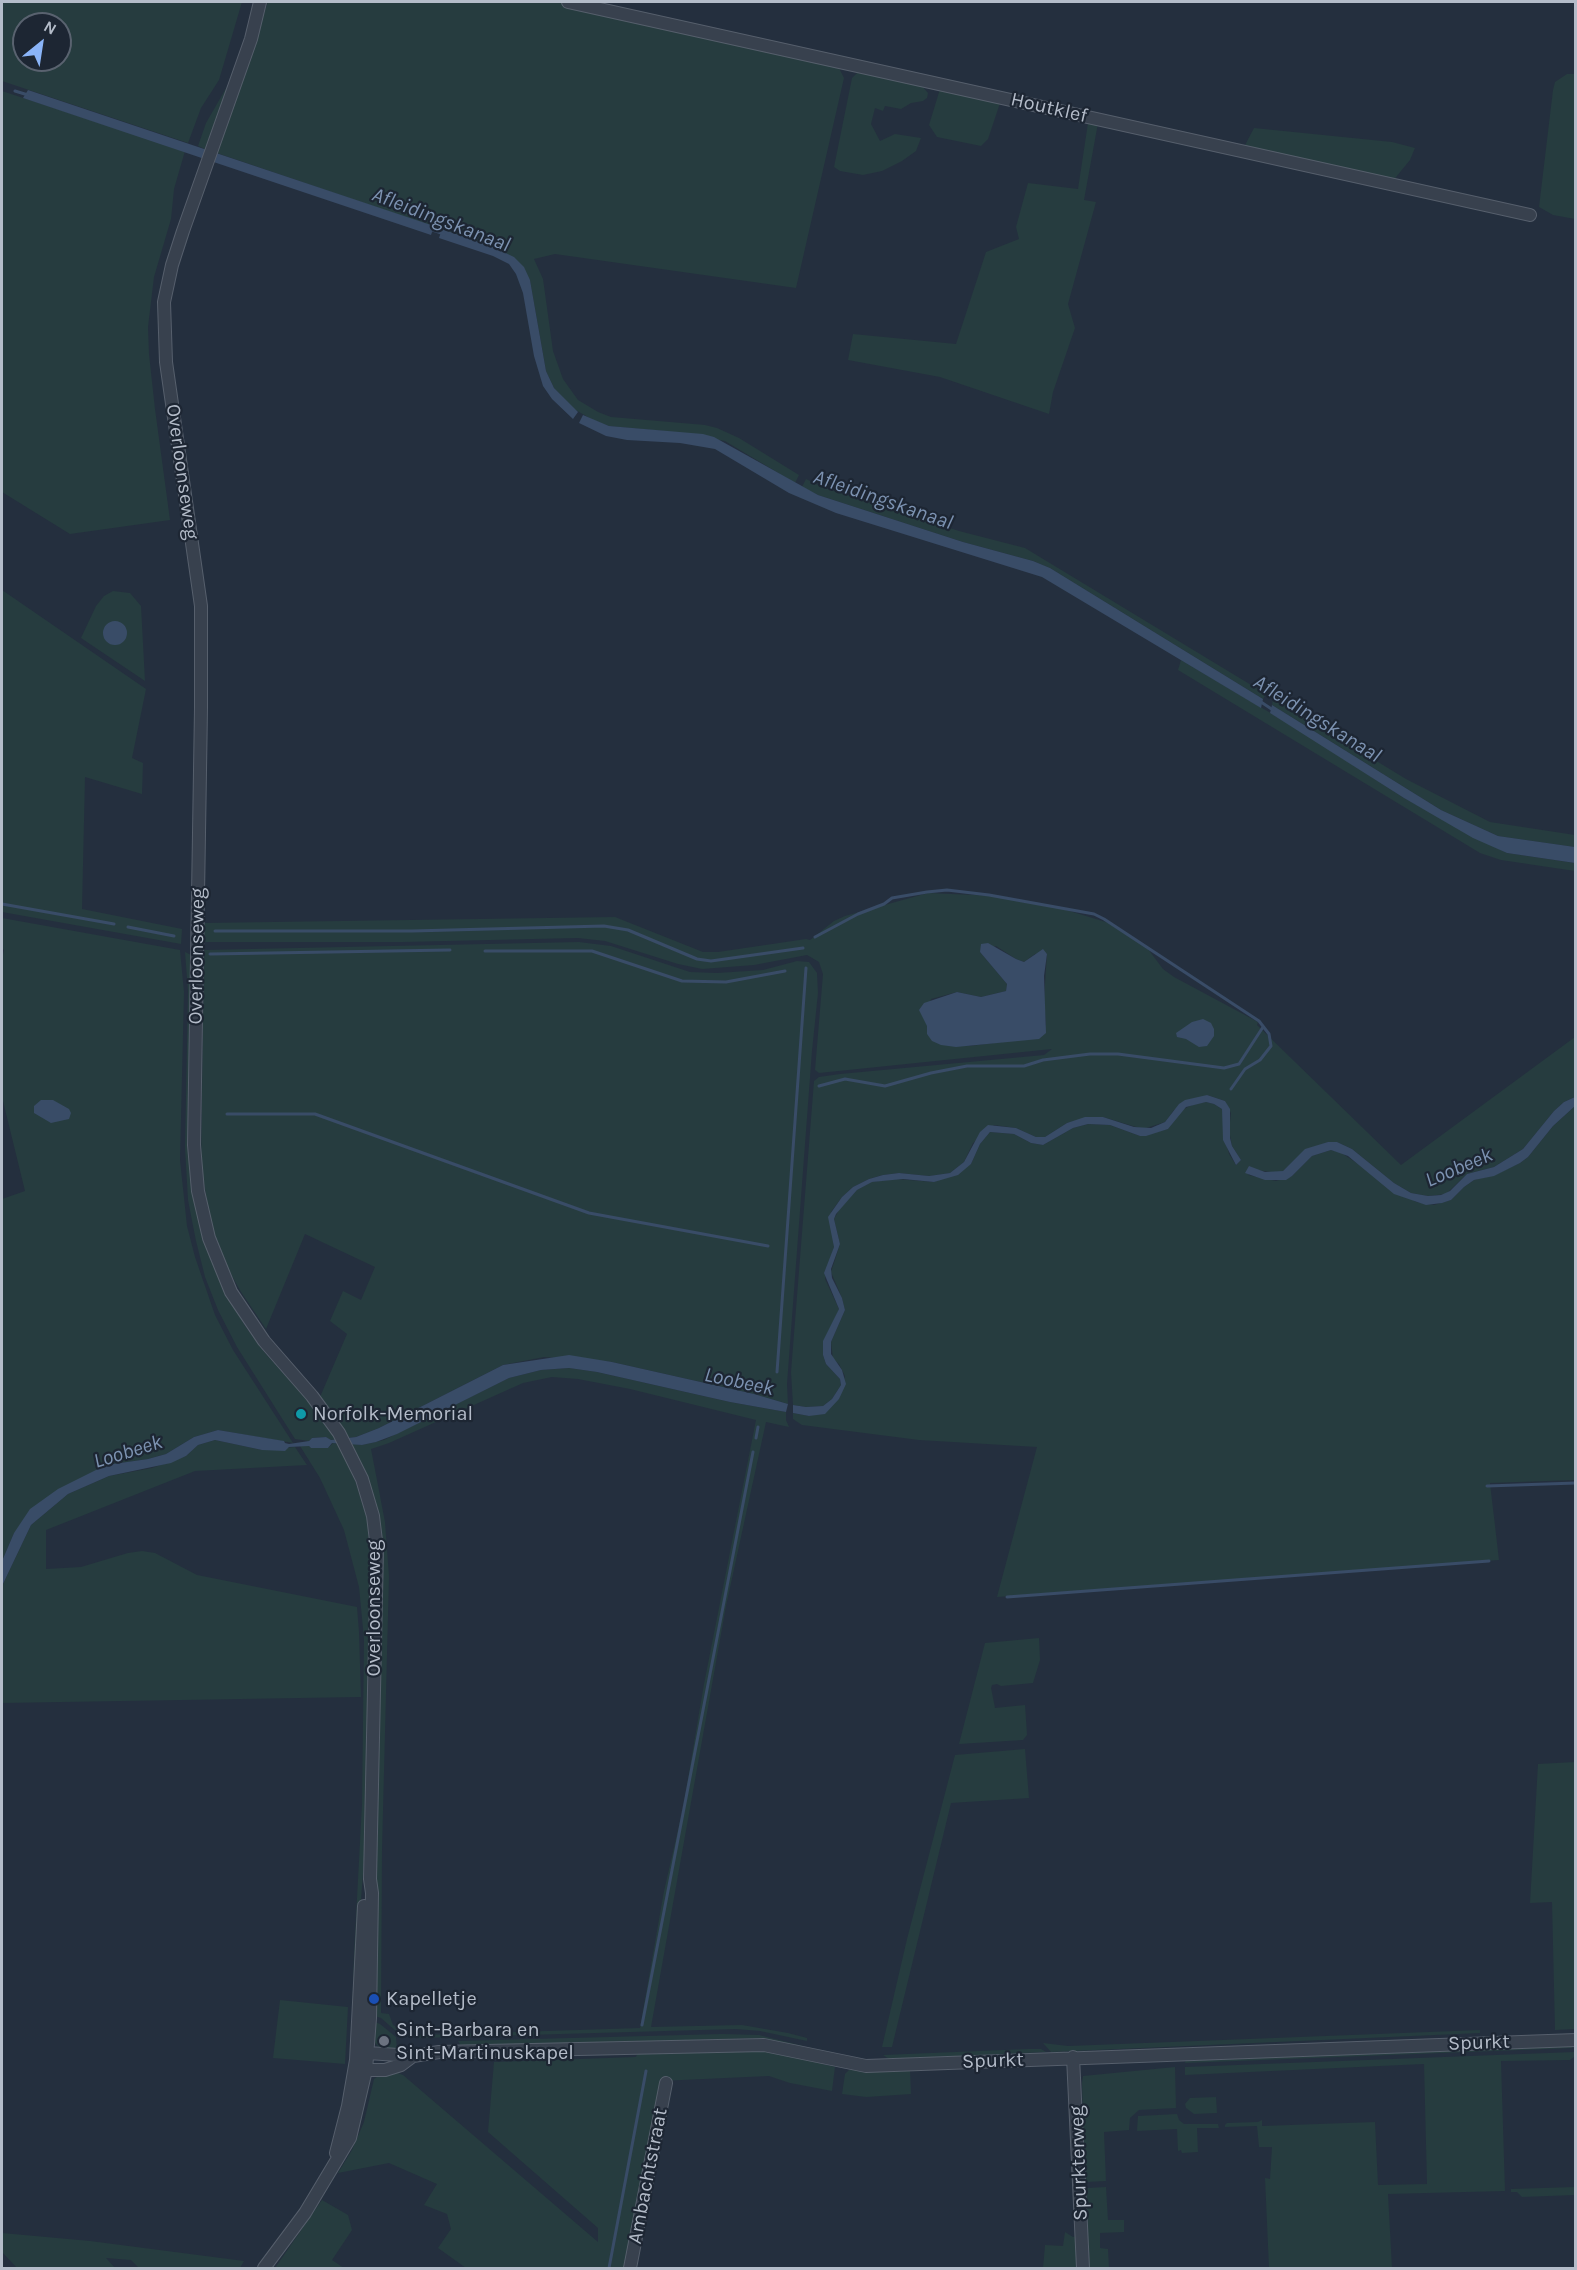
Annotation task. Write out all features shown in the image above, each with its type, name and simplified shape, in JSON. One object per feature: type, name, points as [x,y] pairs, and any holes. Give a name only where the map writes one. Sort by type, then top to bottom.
[{"type":"street","name":"Overloonseweg","points":[[260,2],[250,39],[183,231],[164,302],[166,362],[201,606],[194,1145],[198,1191],[209,1238],[231,1292],[277,1359],[312,1396],[339,1433],[362,1479],[373,1516],[377,1549],[370,1879],[372,1893],[366,2070],[350,2138],[305,2213],[264,2268]]},
{"type":"street","name":"Houtklef","points":[[568,2],[1530,215]]},
{"type":"street","name":"Overloonseweg","points":[[334,2163],[356,2060],[365,1892],[370,1879]]},
{"type":"street","name":"Spurkt","points":[[368,2053],[413,2056],[439,2052],[764,2046],[867,2066],[1575,2040]]},
{"type":"street","points":[[366,2070],[356,2060],[368,2053]]},
{"type":"street","name":"Spurkt","points":[[366,2070],[385,2070],[401,2065],[413,2056]]},
{"type":"street","name":"Spurkterweg","points":[[1073,2057],[1083,2268]]},
{"type":"street","name":"Ambachtstraat","points":[[630,2268],[666,2083]]},
{"type":"green space","points":[[2,2],[242,2],[219,80],[201,108],[188,143],[2,81]]},
{"type":"green space","points":[[268,2],[558,2],[839,68],[844,78],[796,288],[555,254],[534,259],[543,279],[553,351],[563,379],[578,400],[611,417],[717,428],[739,438],[799,475],[795,483],[725,441],[663,431],[609,426],[574,409],[554,388],[546,371],[530,280],[493,247],[217,153]]},
{"type":"green space","points":[[859,71],[922,86],[928,93],[927,98],[923,101],[911,103],[901,109],[885,106],[883,111],[875,108],[871,124],[880,141],[895,134],[921,138],[916,151],[902,161],[882,171],[863,175],[840,171],[834,167],[852,78]]},
{"type":"green space","points":[[1567,74],[1575,74],[1575,219],[1553,215],[1539,207],[1553,90],[1555,82]]},
{"type":"green space","points":[[229,83],[205,149],[198,146],[206,123]]},
{"type":"green space","points":[[940,89],[1000,103],[988,139],[981,146],[937,137],[929,125]]},
{"type":"green space","points":[[2,91],[185,151],[174,189],[171,219],[154,277],[148,327],[155,409],[170,520],[70,534],[2,492]]},
{"type":"green space","points":[[1088,123],[1098,123],[1084,200],[1096,202],[1068,304],[1075,328],[1053,392],[1049,414],[940,377],[848,360],[853,334],[956,344],[986,252],[1019,239],[1016,227],[1028,183],[1078,189]]},
{"type":"green space","points":[[1254,128],[1392,142],[1415,148],[1410,160],[1392,182],[1243,149]]},
{"type":"green space","points":[[806,479],[822,487],[959,531],[1025,548],[1266,694],[1263,699],[1050,568],[818,495],[802,487]]},
{"type":"green space","points":[[2,590],[146,689],[132,758],[143,763],[142,794],[85,777],[82,909],[182,929],[181,944],[2,912]]},
{"type":"green space","points":[[113,591],[130,593],[141,606],[145,681],[81,638],[96,606],[104,596]]},
{"type":"green space","points":[[1181,660],[1296,728],[1404,798],[1507,853],[1575,863],[1575,871],[1501,860],[1480,853],[1178,670]]},
{"type":"green space","points":[[1273,698],[1406,779],[1490,822],[1575,835],[1575,847],[1498,836],[1441,810],[1272,705]]},
{"type":"green space","points":[[928,893],[999,896],[1053,906],[1109,923],[1148,949],[1163,969],[1174,977],[1258,1022],[1257,1025],[1401,1165],[1575,1037],[1575,1097],[1564,1102],[1554,1111],[1523,1149],[1494,1167],[1467,1174],[1446,1194],[1428,1196],[1411,1193],[1394,1183],[1352,1149],[1337,1142],[1328,1142],[1301,1154],[1278,1173],[1256,1170],[1248,1175],[1276,1181],[1292,1176],[1312,1156],[1331,1150],[1340,1152],[1416,1202],[1434,1205],[1451,1200],[1474,1180],[1494,1175],[1520,1163],[1528,1157],[1553,1126],[1575,1106],[1575,1480],[1490,1483],[1499,1560],[997,1597],[1037,1447],[919,1440],[802,1425],[793,1419],[793,1413],[809,1416],[839,1399],[845,1376],[839,1364],[833,1359],[831,1342],[845,1310],[831,1272],[840,1244],[834,1219],[840,1208],[857,1190],[871,1182],[896,1179],[934,1182],[971,1164],[980,1144],[990,1132],[1014,1134],[1031,1143],[1043,1145],[1073,1128],[1088,1124],[1110,1125],[1140,1136],[1168,1129],[1182,1110],[1196,1103],[1206,1102],[1222,1109],[1223,1131],[1229,1154],[1236,1165],[1241,1160],[1232,1146],[1229,1130],[1231,1113],[1225,1101],[1207,1095],[1174,1110],[1165,1122],[1143,1129],[1103,1117],[1092,1117],[1067,1123],[1045,1137],[1036,1137],[1016,1128],[994,1125],[973,1143],[964,1162],[950,1173],[929,1176],[899,1173],[883,1175],[853,1187],[831,1212],[834,1247],[825,1279],[839,1309],[823,1355],[826,1364],[840,1379],[841,1385],[832,1399],[823,1406],[793,1405],[791,1372],[814,1081],[819,1077],[840,1074],[1044,1055],[1052,1049],[819,1073],[815,1070],[823,974],[819,962],[807,955],[754,965],[702,969],[678,964],[605,941],[578,938],[403,942],[204,942],[204,923],[615,917],[703,952],[718,952],[810,940],[834,921]],"holes":[[[996,946],[1024,962],[1035,954],[1047,953],[1044,999],[1046,1025],[1002,1042],[970,1046],[927,1034],[931,999],[957,992],[981,997],[1006,991],[1007,984],[980,952]]]},
{"type":"green space","points":[[2,918],[180,950],[184,992],[180,1160],[187,1226],[215,1315],[233,1350],[293,1443],[218,1430],[194,1437],[166,1454],[106,1465],[14,1533],[2,1561],[2,1199],[25,1191],[2,1097],[2,959],[4,950],[2,948]]},
{"type":"green space","points":[[579,942],[611,946],[690,972],[763,970],[797,961],[809,962],[817,973],[818,993],[787,1384],[788,1404],[754,1394],[612,1362],[544,1357],[503,1365],[379,1428],[347,1438],[320,1397],[347,1334],[330,1321],[343,1291],[361,1300],[375,1267],[305,1234],[266,1329],[227,1267],[211,1226],[201,1165],[204,950]]},
{"type":"green space","points":[[185,952],[193,956],[192,1010],[203,1237],[221,1282],[245,1326],[265,1353],[313,1406],[336,1439],[312,1438],[309,1441],[295,1439],[237,1347],[218,1310],[205,1277],[188,1200],[185,1148],[188,991]]},
{"type":"green space","points":[[569,1368],[597,1372],[730,1402],[786,1412],[789,1427],[766,1422],[726,1606],[651,2027],[742,2025],[788,2033],[807,2038],[807,2041],[760,2031],[736,2029],[421,2038],[397,2032],[381,2018],[372,2015],[383,1571],[379,1532],[350,1443],[362,1445],[384,1440],[509,1378],[541,1370]],"holes":[[[552,1377],[578,1379],[630,1389],[756,1420],[704,1684],[683,1808],[664,1891],[640,2028],[422,2035],[407,2032],[393,2025],[389,2014],[381,2013],[382,1850],[389,1576],[385,1522],[371,1449],[523,1383]]]},
{"type":"green space","points":[[215,1440],[262,1450],[295,1447],[307,1465],[195,1471],[46,1530],[46,1569],[81,1567],[142,1551],[155,1553],[197,1575],[357,1607],[361,1697],[2,1703],[2,1586],[31,1525],[68,1494],[109,1476],[152,1468],[186,1456],[198,1445]]},
{"type":"green space","points":[[333,1443],[339,1444],[344,1455],[356,1483],[368,1522],[371,1581],[368,1811],[354,2014],[352,2014],[354,1955],[362,1804],[364,1639],[359,1587],[344,1530],[320,1478],[300,1446],[328,1448]]},
{"type":"green space","points":[[1039,1638],[1040,1660],[1033,1683],[1001,1686],[997,1684],[992,1685],[991,1688],[995,1708],[1025,1705],[1027,1735],[1023,1740],[959,1744],[985,1643]]},
{"type":"green space","points":[[1025,1749],[1029,1798],[951,1803],[892,2047],[882,2047],[907,1939],[955,1755]]},
{"type":"green space","points":[[1575,1762],[1574,2029],[1555,2030],[1552,1902],[1530,1903],[1538,1764]]},
{"type":"green space","points":[[280,2000],[348,2007],[345,2064],[273,2058]]},
{"type":"green space","points":[[373,2021],[396,2037],[397,2052],[380,2048],[373,2041]]},
{"type":"green space","points":[[1480,2030],[1480,2033],[1051,2052],[1043,2043],[1068,2046]]},
{"type":"green space","points":[[759,2035],[803,2047],[762,2038],[461,2046],[458,2041]]},
{"type":"green space","points":[[1571,2043],[1572,2048],[1185,2063],[1187,2058]]},
{"type":"green space","points":[[1041,2049],[1046,2052],[889,2059],[883,2055]]},
{"type":"green space","points":[[773,2051],[835,2067],[832,2091],[790,2083],[769,2076],[660,2081],[625,2268],[466,2268],[438,2248],[451,2229],[447,2214],[424,2205],[437,2184],[389,2163],[338,2173],[352,2150],[364,2122],[374,2079],[384,2072],[395,2072],[403,2075],[598,2242],[598,2228],[488,2132],[494,2062],[636,2057],[638,2052]]},
{"type":"green space","points":[[1574,2052],[1574,2057],[1570,2060],[1501,2061],[1505,2191],[1388,2194],[1392,2268],[1269,2268],[1265,2178],[1270,2179],[1272,2147],[1259,2147],[1257,2126],[1225,2127],[1225,2125],[1262,2120],[1262,2126],[1375,2122],[1378,2185],[1427,2184],[1424,2064],[1185,2075],[1185,2067]]},
{"type":"green space","points":[[1175,2067],[1176,2108],[1139,2110],[1130,2118],[1129,2130],[1104,2132],[1106,2181],[1085,2182],[1083,2076]]},
{"type":"green space","points":[[910,2069],[911,2094],[866,2097],[842,2094],[845,2074],[849,2070]]},
{"type":"green space","points":[[1216,2097],[1217,2113],[1194,2114],[1186,2108],[1185,2104],[1190,2098]]},
{"type":"green space","points":[[1177,2114],[1179,2120],[1184,2124],[1218,2124],[1219,2128],[1197,2128],[1198,2152],[1182,2153],[1181,2150],[1178,2151],[1177,2129],[1137,2131],[1138,2116]]},
{"type":"green space","points":[[1106,2187],[1108,2220],[1124,2220],[1124,2232],[1100,2233],[1100,2248],[1108,2249],[1109,2268],[1089,2268],[1086,2188]]},
{"type":"green space","points":[[1575,2187],[1575,2195],[1522,2197],[1517,2192],[1511,2192],[1511,2189]]},
{"type":"green space","points":[[322,2200],[348,2215],[352,2230],[332,2260],[344,2268],[275,2268]]},
{"type":"green space","points":[[1065,2232],[1073,2237],[1077,2236],[1078,2268],[1043,2268],[1045,2245],[1063,2246]]},
{"type":"green space","points":[[2,2233],[90,2241],[244,2261],[240,2268],[139,2268],[131,2260],[106,2258],[115,2268],[17,2268],[2,2252]]},
{"type":"water","points":[[28,90],[434,226],[431,235],[23,98]]},
{"type":"water","points":[[442,229],[493,247],[514,257],[524,267],[530,280],[546,371],[554,388],[578,412],[573,419],[552,399],[543,386],[534,356],[523,293],[516,274],[509,264],[493,256],[439,238]]},
{"type":"water","points":[[583,415],[609,426],[703,434],[714,437],[818,495],[1050,568],[1263,699],[1261,708],[1042,577],[836,513],[789,493],[715,449],[680,443],[627,440],[606,436],[579,423]]},
{"type":"water","points":[[115,621],[124,624],[127,633],[124,642],[115,645],[106,642],[103,633],[106,624]]},
{"type":"water","points":[[1272,705],[1441,810],[1498,836],[1575,847],[1575,863],[1507,853],[1473,838],[1404,798],[1270,713]]},
{"type":"water","points":[[988,943],[1024,962],[1043,949],[1047,954],[1044,976],[1046,1033],[1039,1039],[956,1047],[932,1041],[927,1034],[927,1026],[919,1010],[924,1003],[957,992],[981,997],[1006,991],[1007,984],[980,952],[981,944]]},
{"type":"water","points":[[1203,1019],[1211,1023],[1214,1029],[1214,1036],[1207,1046],[1199,1047],[1186,1039],[1177,1037],[1176,1033],[1192,1022]]},
{"type":"water","points":[[1207,1095],[1225,1101],[1230,1109],[1230,1138],[1241,1160],[1236,1165],[1223,1140],[1222,1109],[1206,1102],[1186,1107],[1168,1129],[1146,1136],[1110,1125],[1088,1124],[1073,1128],[1043,1145],[1031,1143],[1014,1134],[990,1132],[980,1144],[971,1164],[958,1175],[934,1182],[903,1179],[872,1182],[857,1190],[834,1219],[840,1244],[831,1269],[832,1278],[845,1310],[831,1342],[831,1354],[842,1370],[846,1384],[839,1399],[825,1414],[809,1416],[793,1413],[793,1405],[823,1406],[832,1399],[841,1385],[840,1379],[826,1364],[823,1355],[823,1341],[839,1309],[824,1273],[834,1247],[828,1217],[842,1197],[853,1187],[883,1175],[899,1173],[929,1176],[950,1173],[964,1162],[980,1132],[988,1125],[1016,1128],[1036,1137],[1045,1137],[1067,1123],[1085,1117],[1103,1117],[1134,1127],[1151,1128],[1165,1122],[1185,1100]]},
{"type":"water","points":[[1575,1097],[1575,1106],[1553,1126],[1528,1157],[1494,1176],[1474,1180],[1451,1200],[1442,1203],[1426,1205],[1394,1194],[1348,1156],[1331,1150],[1312,1156],[1286,1180],[1265,1180],[1245,1173],[1249,1166],[1265,1172],[1283,1171],[1305,1149],[1328,1142],[1337,1142],[1352,1149],[1394,1183],[1411,1193],[1428,1196],[1441,1195],[1450,1191],[1467,1174],[1494,1167],[1523,1149],[1554,1111],[1564,1102]]},
{"type":"water","points":[[41,1100],[53,1100],[69,1109],[71,1113],[69,1119],[51,1123],[34,1113],[34,1106]]},
{"type":"water","points":[[569,1355],[612,1362],[754,1394],[788,1404],[786,1412],[569,1368],[541,1370],[509,1378],[397,1434],[362,1445],[332,1443],[328,1448],[289,1447],[285,1451],[262,1450],[215,1440],[198,1445],[186,1456],[171,1463],[109,1476],[68,1494],[31,1525],[2,1586],[2,1561],[14,1533],[30,1509],[58,1489],[106,1465],[166,1454],[194,1437],[218,1430],[284,1441],[289,1444],[309,1441],[312,1438],[326,1437],[331,1440],[356,1437],[379,1428],[503,1365]]},
{"type":"waterway","name":"Afleidingskanaal","points":[[15,91],[28,95]]},
{"type":"waterway","name":"Afleidingskanaal","points":[[430,229],[444,234]]},
{"type":"waterway","name":"Afleidingskanaal","points":[[1261,702],[1273,710]]},
{"type":"waterway","points":[[815,937],[892,898],[947,890],[989,895],[1094,914],[1259,1021],[1269,1034],[1271,1046],[1260,1060],[1245,1069],[1231,1089]]},
{"type":"waterway","points":[[2,904],[114,924]]},
{"type":"waterway","points":[[215,931],[412,931],[604,926],[628,930],[697,959],[711,961],[803,948]]},
{"type":"waterway","points":[[128,927],[174,936]]},
{"type":"waterway","points":[[210,954],[450,950]]},
{"type":"waterway","points":[[485,951],[592,951],[682,981],[726,982],[785,971]]},
{"type":"waterway","name":"Loobeek","points":[[777,1372],[806,968]]},
{"type":"waterway","points":[[819,1086],[845,1079],[885,1086],[967,1066],[1024,1066],[1043,1060],[1090,1054],[1118,1054],[1224,1068],[1239,1064],[1263,1027]]},
{"type":"waterway","points":[[227,1114],[315,1114],[589,1213],[768,1246]]},
{"type":"waterway","points":[[756,1438],[758,1427]]},
{"type":"waterway","points":[[642,2025],[753,1452]]},
{"type":"waterway","points":[[1487,1486],[1576,1483]]},
{"type":"waterway","points":[[1007,1597],[1489,1561]]},
{"type":"waterway","points":[[609,2268],[646,2071]]},
{"type":"place","name":"Norfolk-Memorial","points":[[301,1414]]},
{"type":"place","name":"Kapelletje","points":[[374,1999]]},
{"type":"place","name":"Sint-Barbara en Sint-Martinuskapel","points":[[384,2041]]}]
